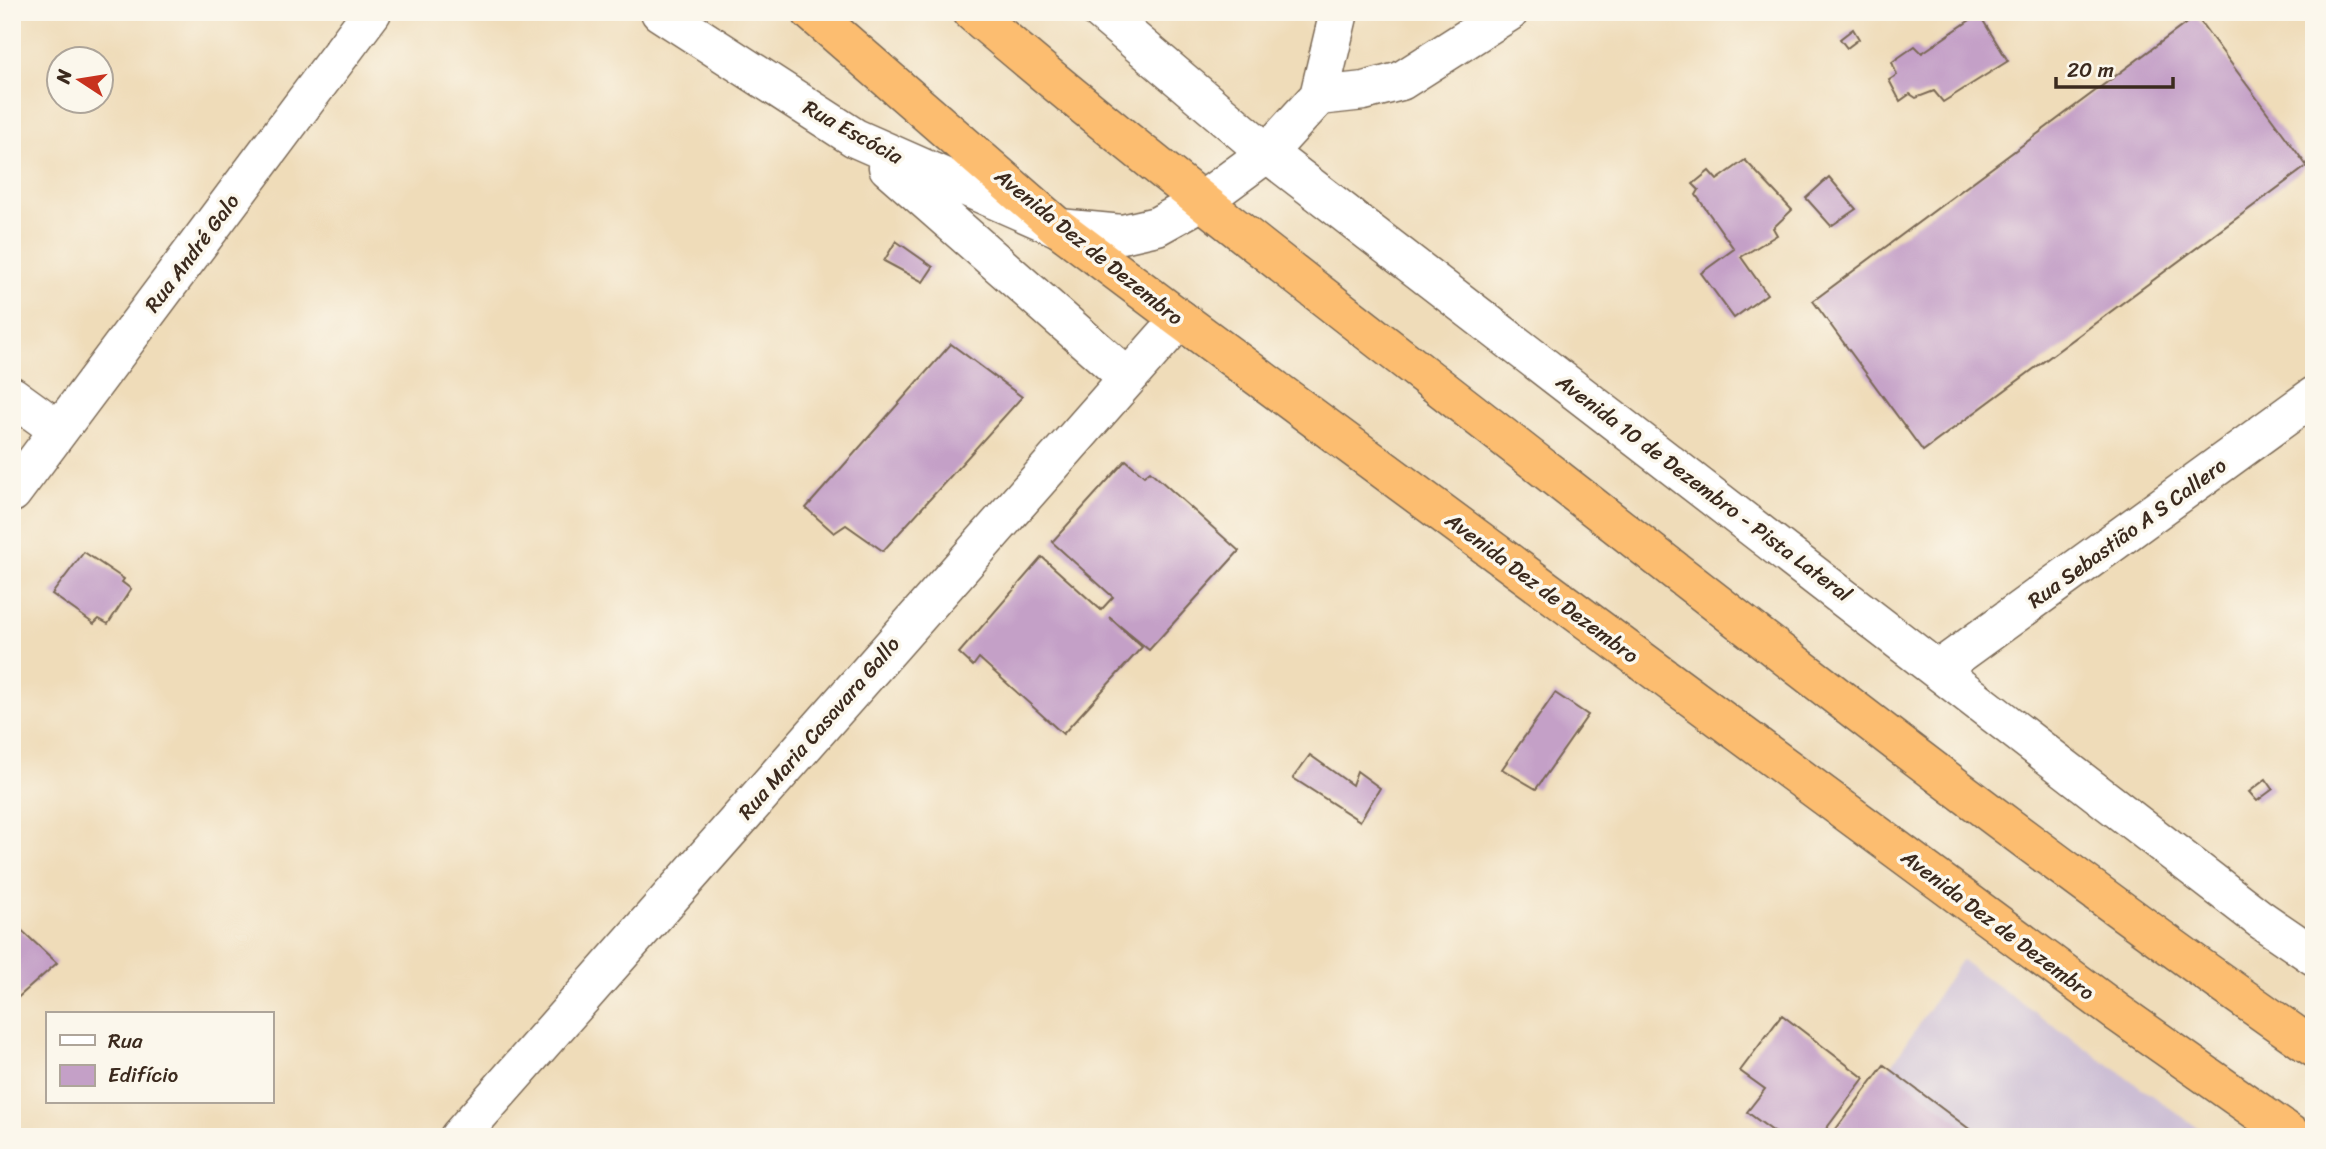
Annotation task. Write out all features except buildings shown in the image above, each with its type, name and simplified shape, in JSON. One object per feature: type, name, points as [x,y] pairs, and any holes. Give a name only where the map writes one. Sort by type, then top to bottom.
[{"type":"highway","name":"Avenida Dez de Dezembro","points":[[811,12],[1059,228],[2118,1013],[2294,1137]]},
{"type":"highway","points":[[972,12],[1202,201],[1898,745],[2208,975],[2314,1048]]},
{"type":"street","name":"Rua André Galo","points":[[12,493],[372,12]]},
{"type":"street","name":"Rua Escócia","points":[[660,12],[855,138],[1059,228],[1122,234],[1157,226],[1202,201],[1267,153],[1319,96]]},
{"type":"street","name":"Avenida 10 de Dezembro - Pista Lateral","points":[[1101,12],[1267,153],[2260,919],[2314,956]]},
{"type":"street","points":[[1339,12],[1319,96],[1364,91],[1401,81],[1463,24],[1509,12]]},
{"type":"street","points":[[855,138],[1128,378]]},
{"type":"street","name":"Rua Maria Casavara Gallo","points":[[459,1137],[1180,319]]},
{"type":"street","points":[[12,396],[59,430]]},
{"type":"street","name":"Rua Sebastião A S Callero","points":[[1939,669],[2314,396]]},
{"type":"shaded area","points":[[1961,960],[2211,1137],[1844,1137]]}]
